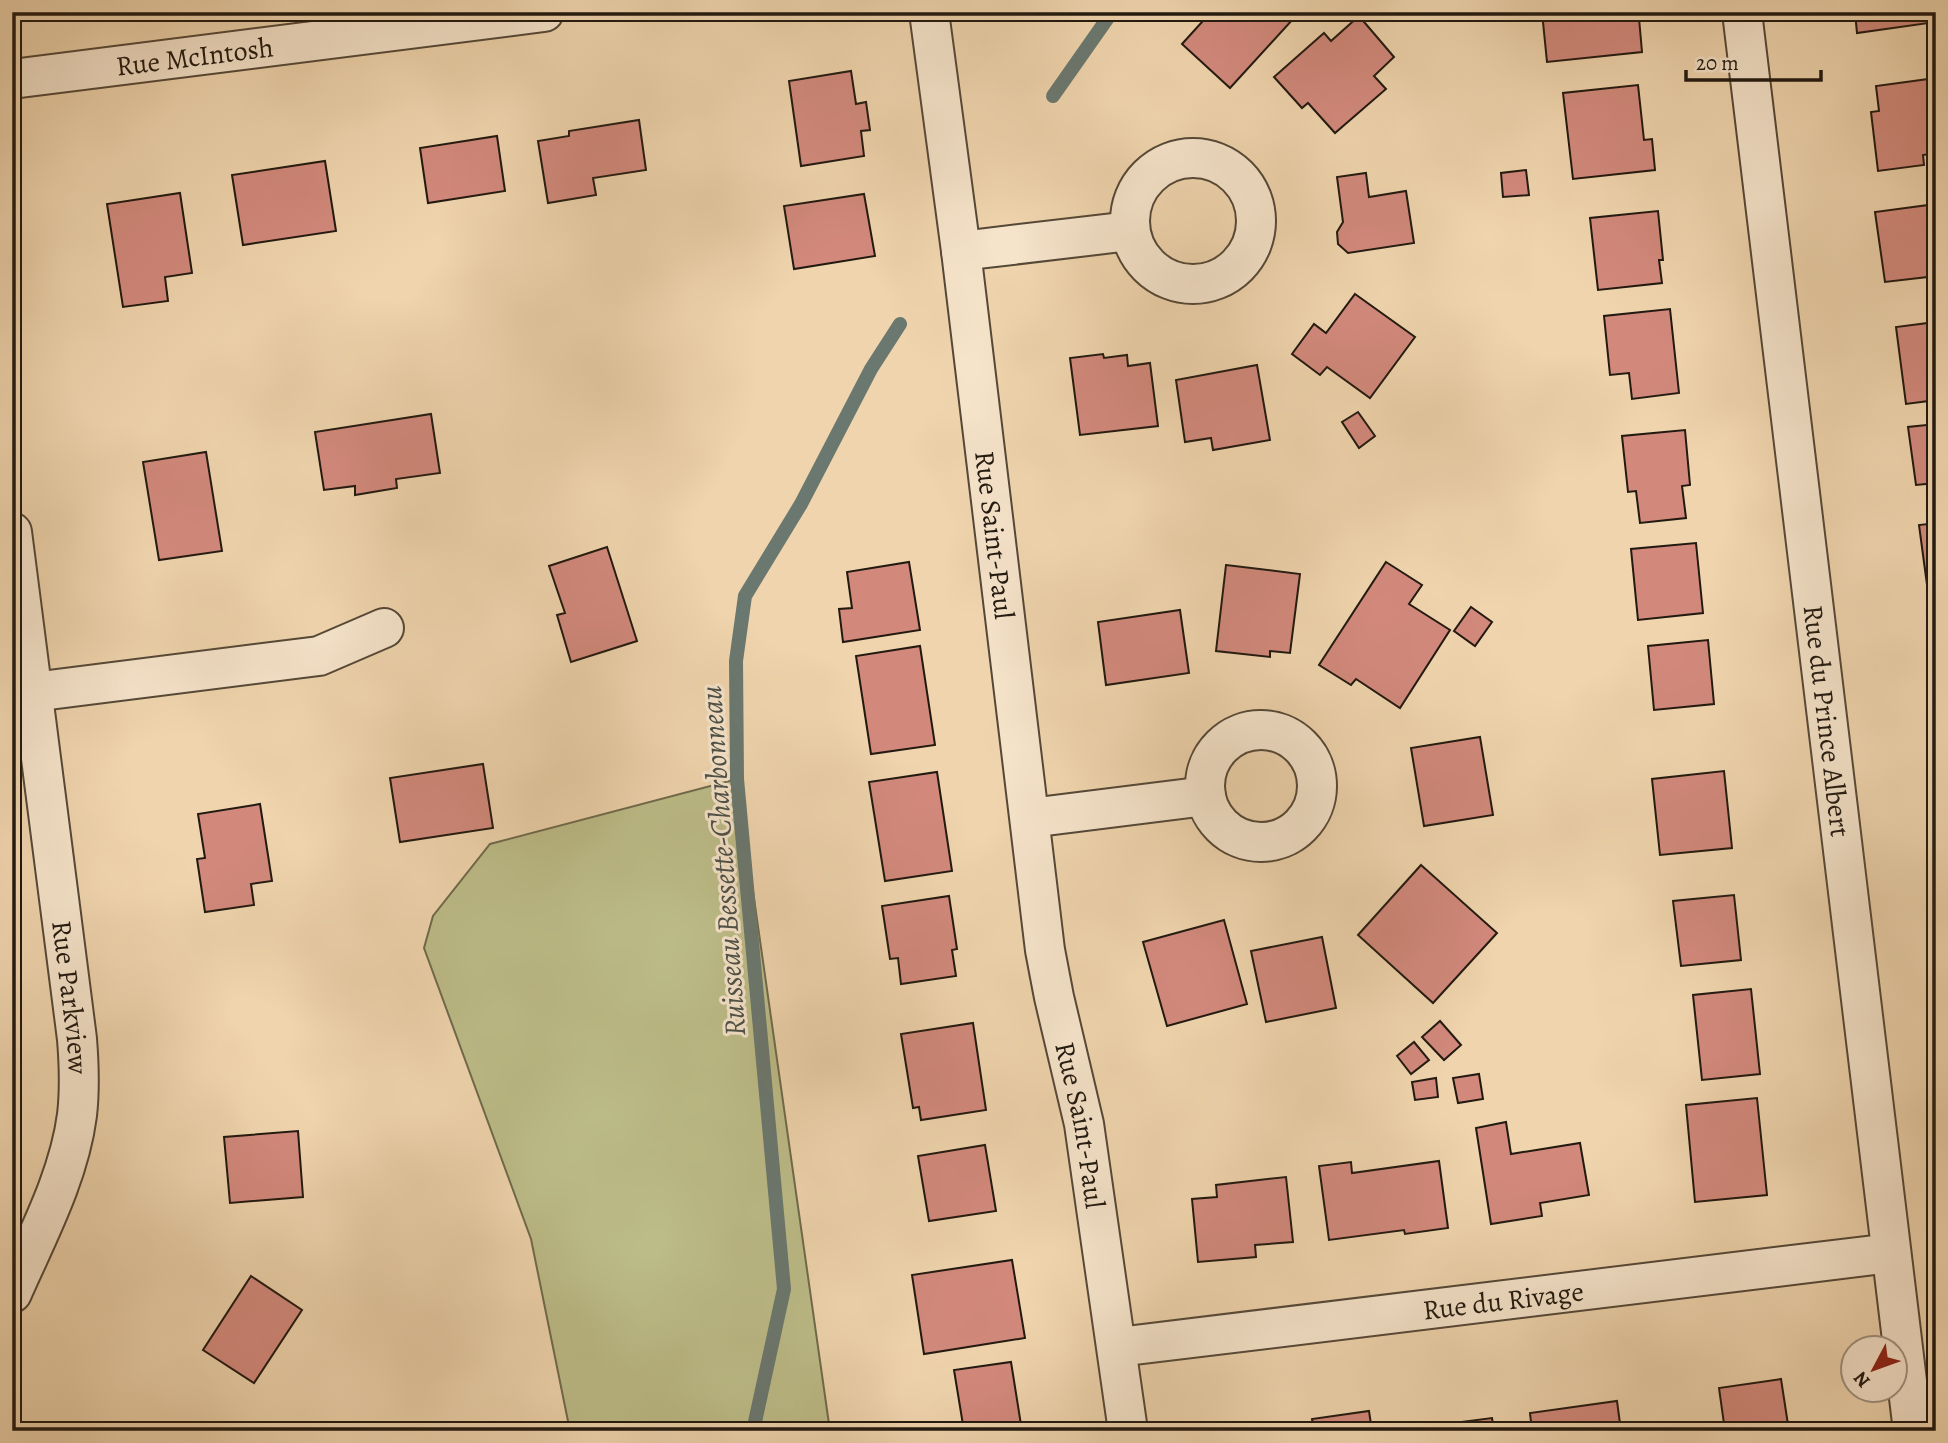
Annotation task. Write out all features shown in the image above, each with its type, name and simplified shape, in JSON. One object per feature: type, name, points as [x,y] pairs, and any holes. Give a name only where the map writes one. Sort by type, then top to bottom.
[{"type":"street","name":"Rue McIntosh","points":[[12,79],[544,12]]},
{"type":"street","name":"Rue Saint-Paul","points":[[929,12],[961,251],[1045,950],[1084,1124],[1128,1431]]},
{"type":"street","name":"Rue du Prince Albert","points":[[1742,12],[1913,1431]]},
{"type":"street","points":[[961,251],[1130,231]]},
{"type":"street","name":"Rue Parkview","points":[[12,532],[77,1039],[79,1091],[77,1117],[65,1167],[12,1293]]},
{"type":"street","points":[[33,692],[319,656],[384,628]]},
{"type":"street","points":[[1030,818],[1206,796]]},
{"type":"street","name":"Rue du Rivage","points":[[1118,1347],[1891,1252]]},
{"type":"green space","points":[[737,779],[830,1431],[570,1431],[531,1239],[424,948],[433,916],[490,844]]},
{"type":"building","points":[[1211,12],[1288,12],[1294,18],[1230,88],[1182,44]]},
{"type":"building","points":[[1542,12],[1627,12],[1628,19],[1639,18],[1642,52],[1547,62]]},
{"type":"building","points":[[1855,12],[1936,12],[1936,22],[1857,33]]},
{"type":"building","points":[[1359,16],[1394,57],[1374,76],[1386,89],[1335,133],[1308,103],[1302,108],[1274,77],[1324,33],[1331,41]]},
{"type":"building","points":[[851,71],[856,104],[866,102],[870,130],[861,131],[864,156],[801,166],[789,81]]},
{"type":"building","points":[[1936,78],[1936,153],[1923,155],[1924,165],[1878,171],[1871,112],[1879,111],[1876,86]]},
{"type":"building","points":[[1638,85],[1644,140],[1652,139],[1655,170],[1573,179],[1563,93]]},
{"type":"building","points":[[639,120],[646,170],[593,178],[596,195],[548,203],[538,141],[569,136],[569,131]]},
{"type":"building","points":[[497,136],[505,191],[428,203],[420,148]]},
{"type":"building","points":[[325,161],[336,231],[243,245],[232,175]]},
{"type":"building","points":[[1526,170],[1529,195],[1503,197],[1501,173]]},
{"type":"building","points":[[1366,173],[1369,197],[1406,191],[1414,243],[1348,253],[1338,244],[1337,232],[1343,222],[1337,177]]},
{"type":"building","points":[[180,193],[192,273],[165,277],[168,301],[123,307],[107,204]]},
{"type":"building","points":[[864,194],[875,256],[794,269],[784,206]]},
{"type":"building","points":[[1936,204],[1936,276],[1885,282],[1875,212]]},
{"type":"building","points":[[1658,211],[1663,260],[1659,260],[1662,283],[1598,290],[1590,218]]},
{"type":"building","points":[[1355,294],[1415,337],[1370,398],[1327,367],[1320,375],[1292,354],[1314,324],[1326,333]]},
{"type":"building","points":[[1670,309],[1679,393],[1632,399],[1629,373],[1610,375],[1604,316]]},
{"type":"building","points":[[1936,322],[1936,400],[1906,404],[1896,327]]},
{"type":"building","points":[[1103,354],[1104,358],[1127,355],[1128,366],[1150,363],[1158,426],[1080,435],[1070,358]]},
{"type":"building","points":[[1257,365],[1270,440],[1213,450],[1211,438],[1185,442],[1176,380]]},
{"type":"building","points":[[1358,412],[1375,436],[1359,448],[1342,422]]},
{"type":"building","points":[[431,414],[440,473],[396,479],[397,488],[355,495],[355,486],[324,490],[315,432]]},
{"type":"building","points":[[1936,424],[1936,483],[1916,485],[1908,427]]},
{"type":"building","points":[[1685,430],[1690,485],[1682,486],[1686,518],[1640,523],[1636,491],[1628,492],[1622,436]]},
{"type":"building","points":[[206,452],[222,551],[159,560],[143,462]]},
{"type":"building","points":[[1936,523],[1936,621],[1932,622],[1919,525]]},
{"type":"building","points":[[1696,543],[1703,613],[1638,620],[1631,549]]},
{"type":"building","points":[[607,547],[637,641],[571,662],[557,615],[565,613],[549,566]]},
{"type":"building","points":[[909,562],[920,630],[843,642],[839,609],[852,608],[847,572]]},
{"type":"building","points":[[1386,562],[1422,585],[1409,604],[1450,630],[1400,708],[1356,679],[1351,685],[1319,665]]},
{"type":"building","points":[[1226,565],[1300,574],[1290,653],[1270,651],[1270,657],[1216,651]]},
{"type":"building","points":[[1471,607],[1492,622],[1475,646],[1454,631]]},
{"type":"building","points":[[1180,610],[1189,673],[1106,685],[1098,622]]},
{"type":"building","points":[[1708,640],[1714,704],[1654,710],[1648,646]]},
{"type":"building","points":[[920,646],[935,745],[871,754],[856,656]]},
{"type":"building","points":[[1480,737],[1493,815],[1424,826],[1411,748]]},
{"type":"building","points":[[483,764],[493,828],[400,842],[390,778]]},
{"type":"building","points":[[1724,771],[1732,848],[1660,855],[1652,779]]},
{"type":"building","points":[[937,772],[952,871],[885,881],[869,782]]},
{"type":"building","points":[[260,804],[272,881],[251,884],[254,905],[205,912],[197,859],[205,858],[198,814]]},
{"type":"building","points":[[1421,865],[1497,933],[1433,1003],[1358,935]]},
{"type":"building","points":[[1734,895],[1741,960],[1681,966],[1673,901]]},
{"type":"building","points":[[949,896],[957,949],[952,950],[956,976],[901,984],[898,958],[890,959],[882,906]]},
{"type":"building","points":[[1224,920],[1247,1004],[1167,1026],[1143,942]]},
{"type":"building","points":[[1322,937],[1336,1008],[1266,1022],[1251,951]]},
{"type":"building","points":[[1751,989],[1760,1074],[1702,1080],[1693,995]]},
{"type":"building","points":[[1440,1021],[1461,1045],[1444,1060],[1422,1037]]},
{"type":"building","points":[[973,1023],[986,1110],[921,1120],[919,1107],[913,1108],[901,1034]]},
{"type":"building","points":[[1414,1042],[1429,1060],[1411,1074],[1397,1056]]},
{"type":"building","points":[[1479,1074],[1483,1099],[1458,1103],[1453,1078]]},
{"type":"building","points":[[1436,1078],[1438,1097],[1415,1100],[1412,1082]]},
{"type":"building","points":[[1757,1098],[1767,1195],[1695,1202],[1686,1105]]},
{"type":"building","points":[[1506,1122],[1511,1154],[1580,1143],[1589,1195],[1540,1203],[1542,1216],[1491,1224],[1476,1128]]},
{"type":"building","points":[[298,1131],[303,1197],[230,1203],[224,1137]]},
{"type":"building","points":[[985,1145],[996,1211],[929,1221],[918,1156]]},
{"type":"building","points":[[1439,1161],[1448,1228],[1405,1234],[1404,1230],[1329,1240],[1319,1166],[1351,1162],[1352,1173]]},
{"type":"building","points":[[1286,1177],[1293,1242],[1255,1245],[1256,1257],[1198,1262],[1192,1199],[1217,1197],[1216,1185]]},
{"type":"building","points":[[1012,1260],[1025,1338],[924,1354],[912,1275]]},
{"type":"building","points":[[251,1276],[302,1310],[254,1383],[203,1350]]},
{"type":"building","points":[[1011,1362],[1022,1431],[964,1431],[954,1370]]},
{"type":"building","points":[[1781,1379],[1789,1431],[1725,1431],[1719,1388]]},
{"type":"building","points":[[1617,1401],[1621,1431],[1532,1431],[1530,1413]]},
{"type":"building","points":[[1369,1411],[1372,1431],[1314,1431],[1312,1419]]},
{"type":"building","points":[[1492,1418],[1494,1431],[1438,1431],[1437,1425]]},
{"type":"waterway","name":"Ruisseau Bessette-Charbonneau","points":[[1053,96],[1112,12]]},
{"type":"waterway","name":"Ruisseau Bessette-Charbonneau","points":[[753,1431],[784,1289],[737,779],[736,661],[745,596],[801,504],[871,369],[900,324]]}]
